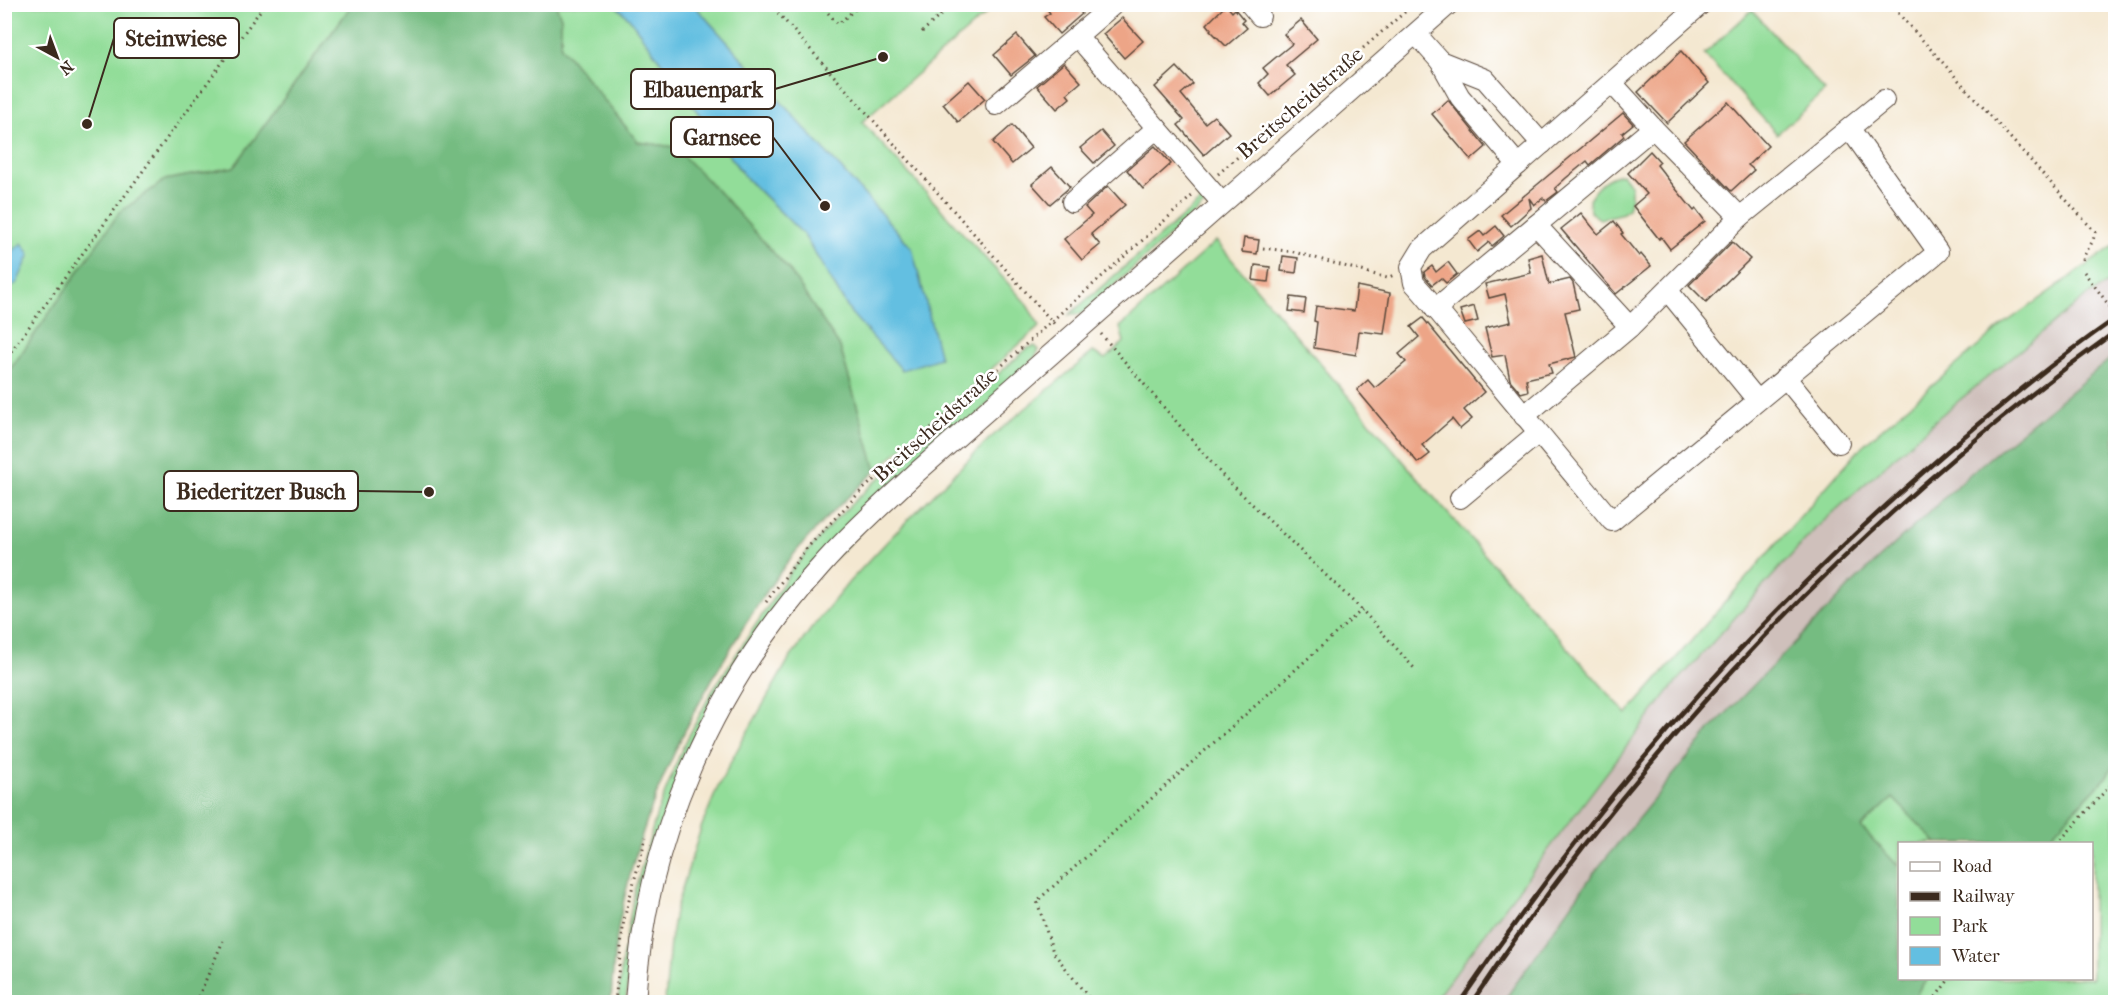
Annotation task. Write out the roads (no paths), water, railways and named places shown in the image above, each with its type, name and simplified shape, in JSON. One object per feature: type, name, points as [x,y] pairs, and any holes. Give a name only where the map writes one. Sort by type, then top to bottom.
[{"type":"street","points":[[996,105],[1114,4]]},
{"type":"street","name":"Breitscheidstraße","points":[[635,1002],[640,952],[648,907],[669,821],[702,742],[748,661],[802,588],[847,539],[925,465],[1449,4]]},
{"type":"street","points":[[1701,4],[1422,249],[1411,267],[1414,282],[1435,309],[1612,521],[1938,252],[1850,129]]},
{"type":"street","points":[[1416,34],[1440,61],[1460,97],[1518,165]]},
{"type":"street","points":[[1077,36],[1222,203]]},
{"type":"street","points":[[1440,61],[1485,79],[1542,144]]},
{"type":"street","points":[[1612,83],[1740,217]]},
{"type":"street","points":[[1524,416],[1630,327],[1740,217],[1884,100]]},
{"type":"street","points":[[1072,202],[1157,128]]},
{"type":"street","points":[[1435,309],[1653,128]]},
{"type":"street","points":[[1536,225],[1630,327]]},
{"type":"street","points":[[1668,291],[1757,400]]},
{"type":"street","points":[[1785,377],[1839,443]]},
{"type":"street","points":[[1460,498],[1538,433]]},
{"type":"water","points":[[615,5],[694,5],[912,248],[940,358],[902,370],[851,313],[804,235],[745,177],[629,18]]},
{"type":"water","points":[[22,243],[30,254],[17,283],[5,291],[5,264],[10,254]]},
{"type":"railway","points":[[1460,1002],[1512,927],[1622,785],[1680,716],[1802,585],[1868,522],[1979,424],[2069,352],[2116,318]]},
{"type":"railway","points":[[1472,1002],[1539,906],[1610,813],[1685,724],[1764,638],[1846,555],[1933,476],[2023,401],[2116,331]]},
{"type":"place","name":"Elbauenpark","points":[[883,57]]},
{"type":"place","name":"Steinwiese","points":[[87,124]]},
{"type":"place","name":"Garnsee","points":[[825,206]]},
{"type":"place","name":"Biederitzer Busch","points":[[429,492]]}]
